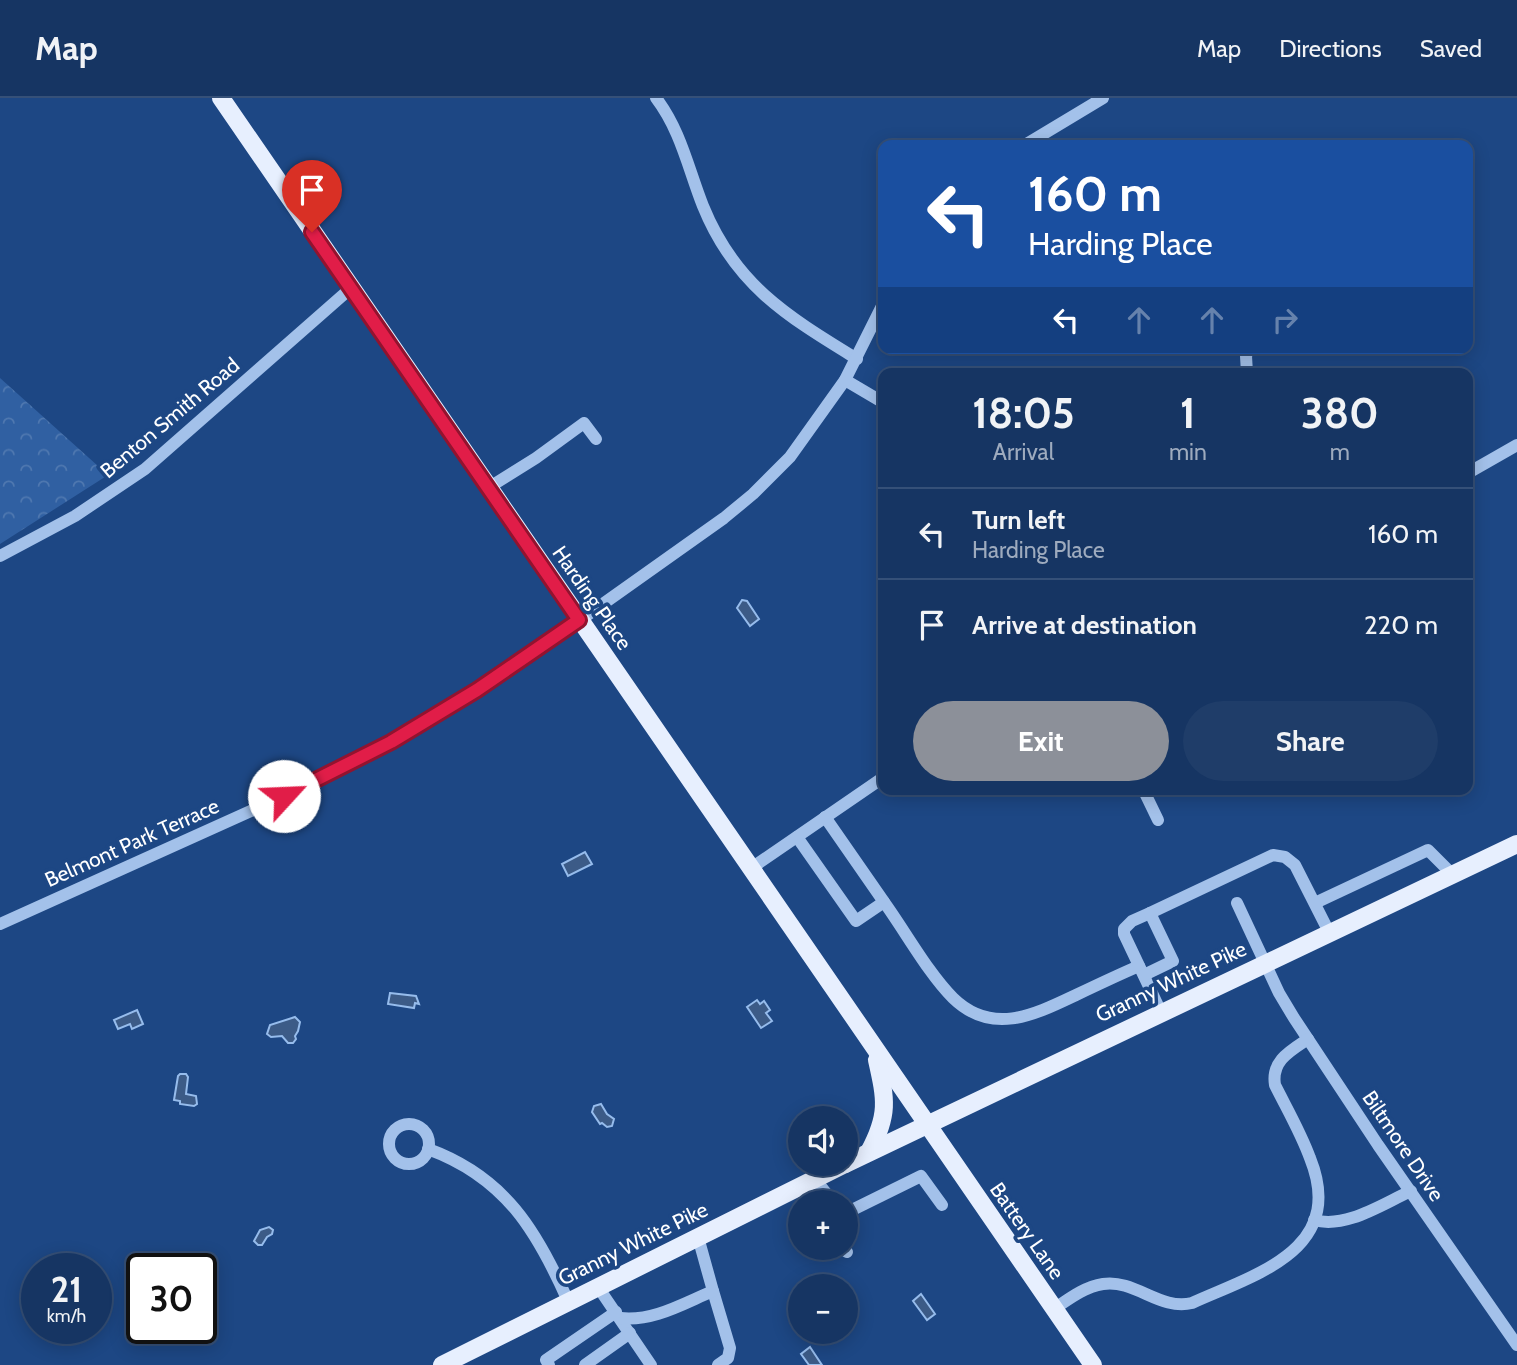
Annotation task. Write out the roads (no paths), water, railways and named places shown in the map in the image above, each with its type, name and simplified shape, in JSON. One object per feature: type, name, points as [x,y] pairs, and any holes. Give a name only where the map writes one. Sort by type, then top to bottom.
[{"type":"main road","name":"Harding Place","points":[[221,98],[925,1124]]},
{"type":"main road","name":"Granny White Pike","points":[[858,1158],[1517,844]]},
{"type":"main road","points":[[869,1152],[881,1130],[885,1115],[884,1089],[875,1050]]},
{"type":"main road","name":"Battery Lane","points":[[925,1124],[1093,1365]]},
{"type":"main road","name":"Granny White Pike","points":[[442,1365],[698,1237],[808,1189],[827,1176]]},
{"type":"street","points":[[656,98],[672,120],[681,140],[712,226],[741,272],[758,291],[794,319],[857,359]]},
{"type":"street","points":[[1033,140],[1103,98]]},
{"type":"street","name":"Benton Smith Road","points":[[0,556],[75,516],[145,469],[351,289]]},
{"type":"street","name":"Belmont Park Terrace","points":[[0,924],[272,802],[363,758],[477,690],[579,620],[724,518],[790,457],[845,380],[878,315]]},
{"type":"street","points":[[845,380],[878,399]]},
{"type":"street","points":[[488,488],[584,423],[596,439]]},
{"type":"street","points":[[1473,470],[1517,444]]},
{"type":"street","points":[[751,869],[878,781]]},
{"type":"street","points":[[1146,795],[1158,820]]},
{"type":"street","points":[[825,817],[947,992],[962,1005],[982,1016],[1007,1020],[1032,1015],[1141,970],[1173,961],[1150,913]]},
{"type":"street","points":[[797,837],[856,921],[884,902]]},
{"type":"street","points":[[1315,903],[1428,850],[1452,874]]},
{"type":"street","points":[[1161,1012],[1126,939],[1124,929],[1132,921],[1257,861],[1279,855],[1295,865],[1329,932]]},
{"type":"street","name":"Biltmore Drive","points":[[1237,903],[1279,993],[1308,1039],[1517,1345]]},
{"type":"street","points":[[1054,1309],[1086,1289],[1111,1284],[1125,1286],[1168,1304],[1177,1306],[1192,1303],[1282,1261],[1300,1246],[1314,1220],[1319,1198],[1310,1158],[1275,1085],[1274,1076],[1281,1059],[1308,1039]]},
{"type":"street","points":[[428,1149],[480,1176],[522,1215],[541,1245],[569,1301]]},
{"type":"street","points":[[858,1207],[921,1176],[942,1205]]},
{"type":"street","points":[[1314,1220],[1327,1223],[1342,1221],[1411,1191]]},
{"type":"street","points":[[698,1237],[730,1348],[728,1358],[718,1365]]},
{"type":"street","points":[[598,1287],[651,1365]]},
{"type":"street","points":[[618,1315],[633,1320],[658,1314],[713,1291]]},
{"type":"street","points":[[549,1365],[545,1360],[618,1315]]},
{"type":"street","points":[[585,1365],[630,1334]]}]
